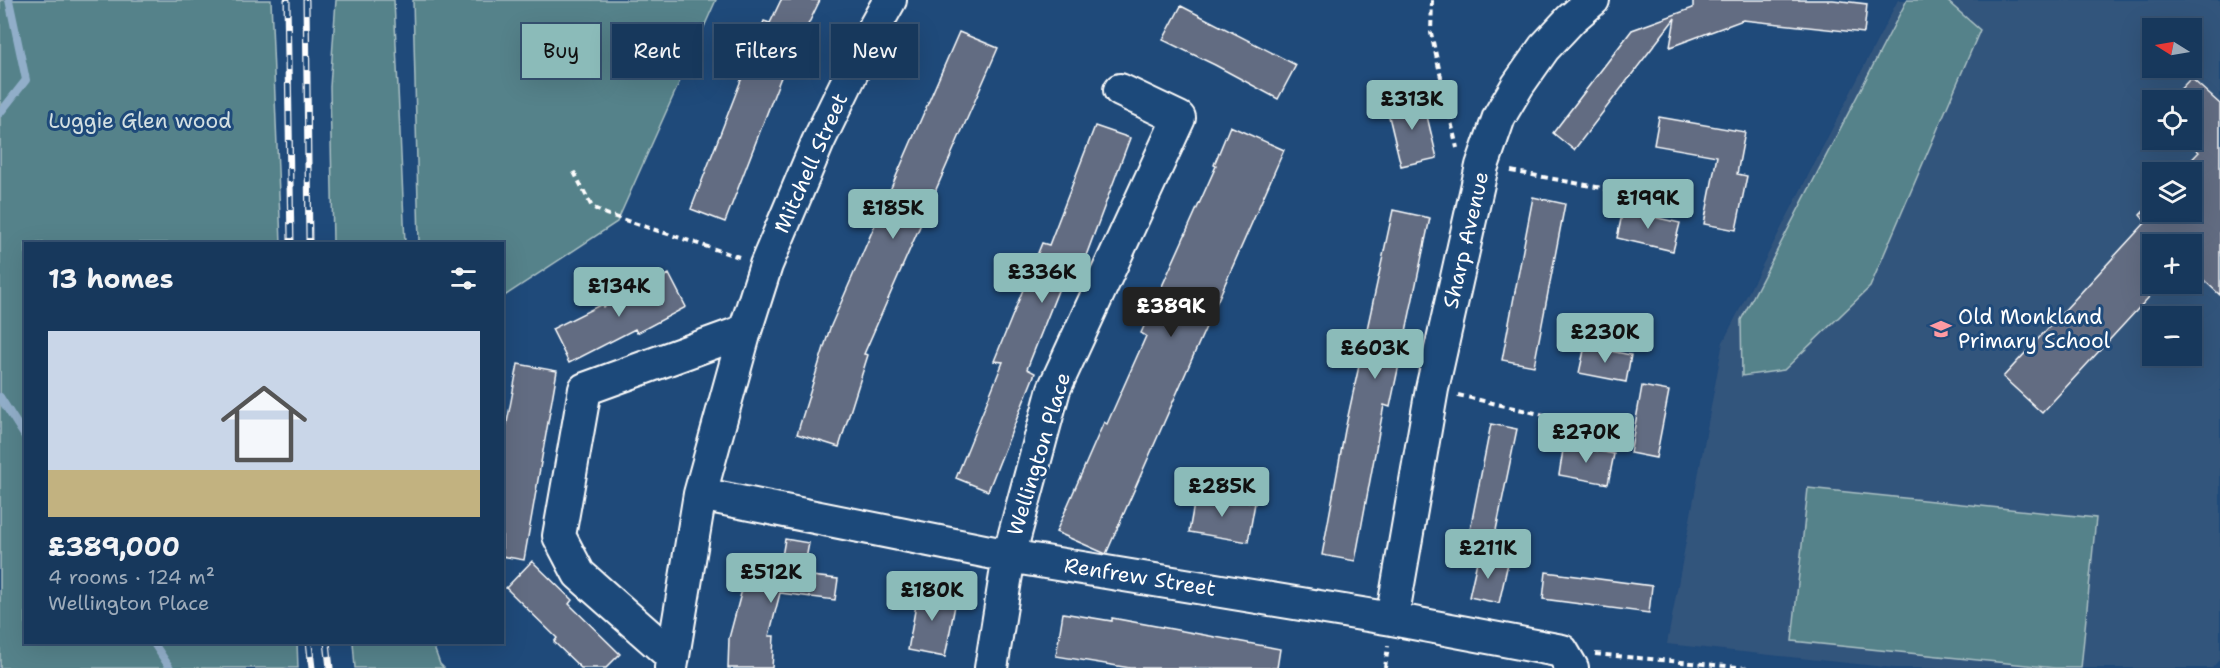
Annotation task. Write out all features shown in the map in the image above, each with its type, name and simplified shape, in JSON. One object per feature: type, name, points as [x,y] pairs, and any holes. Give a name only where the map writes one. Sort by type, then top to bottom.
[{"type":"street","name":"Mitchell Street","points":[[672,662],[700,494],[745,331],[766,265],[818,142],[868,39],[890,0]]},
{"type":"street","name":"Sharp Avenue","points":[[1392,619],[1471,162],[1518,85],[1544,48],[1570,19],[1593,0]]},
{"type":"street","name":"Wellington Place","points":[[1009,556],[1054,389],[1179,118],[1120,90]]},
{"type":"street","name":"Mitchell Street","points":[[672,662],[579,574],[559,536],[585,389],[745,331]]},
{"type":"street","name":"Renfrew Street","points":[[700,494],[1009,556],[1392,619],[1567,659]]},
{"type":"street","points":[[991,668],[1009,556]]},
{"type":"path","points":[[1432,0],[1431,33],[1471,162],[1661,199]]},
{"type":"path","points":[[574,172],[592,207],[606,214],[766,265]]},
{"type":"path","points":[[1432,390],[1583,424]]},
{"type":"path","points":[[1567,659],[1747,668]]},
{"type":"shaded area","name":"Old Monkland Primary School","points":[[1898,0],[2220,0],[2220,659],[2212,668],[1895,668],[1667,644],[1723,342]]},
{"type":"green space","name":"Luggie Glen wood","points":[[0,0],[271,0],[281,242],[24,242],[24,644],[297,644],[298,668],[0,668]]},
{"type":"green space","points":[[336,0],[394,0],[405,242],[333,242],[330,87]]},
{"type":"green space","points":[[413,0],[716,0],[702,31],[702,24],[612,24],[612,78],[681,78],[617,222],[504,296],[504,242],[419,242]]},
{"type":"green space","points":[[1907,0],[1946,0],[1980,30],[1870,287],[1784,370],[1742,376],[1741,320]]},
{"type":"green space","points":[[1808,488],[2096,518],[2081,668],[2055,668],[1792,641]]},
{"type":"green space","points":[[353,644],[433,644],[440,664],[444,668],[355,668]]},
{"type":"building","points":[[781,0],[820,0],[808,24],[763,24],[764,21],[770,23]]},
{"type":"building","points":[[1693,0],[1833,0],[1867,4],[1864,33],[1743,20],[1670,47],[1675,18],[1574,150],[1553,133],[1632,30],[1693,8]]},
{"type":"building","points":[[1181,6],[1296,65],[1278,99],[1163,40]]},
{"type":"building","points":[[959,32],[998,48],[864,354],[868,355],[839,447],[797,434],[830,328]]},
{"type":"building","points":[[742,78],[781,78],[725,222],[691,209]]},
{"type":"building","points":[[2191,78],[2220,104],[2220,295],[2202,278],[2202,234],[2142,234],[2142,294],[2152,294],[2042,413],[2003,377],[2146,222],[2202,222],[2202,162],[2190,162],[2199,152],[2197,150],[2202,150],[2202,90],[2180,90]]},
{"type":"building","points":[[1422,95],[1437,158],[1401,166],[1386,104]]},
{"type":"building","points":[[1659,117],[1745,132],[1737,174],[1747,176],[1736,230],[1704,224],[1717,156],[1654,145]]},
{"type":"building","points":[[1095,126],[1130,138],[1084,261],[1071,258],[1027,369],[1035,373],[988,491],[956,478],[1003,362],[994,361],[1042,243],[1049,245]]},
{"type":"building","points":[[1230,126],[1284,150],[1106,554],[1056,532],[1104,422],[1107,424],[1146,336],[1141,333],[1216,166],[1214,165]]},
{"type":"building","points":[[1533,197],[1565,204],[1534,366],[1502,360]]},
{"type":"building","points":[[1393,210],[1430,218],[1390,407],[1384,405],[1355,561],[1322,555],[1345,430]]},
{"type":"building","points":[[1623,210],[1680,223],[1673,251],[1617,238]]},
{"type":"building","points":[[669,274],[686,307],[637,333],[635,329],[569,363],[552,329]]},
{"type":"building","points":[[1585,346],[1631,355],[1626,382],[1579,373]]},
{"type":"building","points":[[518,364],[557,371],[524,560],[504,556],[504,438]]},
{"type":"building","points":[[1642,386],[1669,391],[1656,458],[1630,453]]},
{"type":"building","points":[[1491,424],[1517,429],[1495,535],[1470,530]]},
{"type":"building","points":[[1564,444],[1614,454],[1608,484],[1559,475]]},
{"type":"building","points":[[1196,493],[1255,503],[1248,542],[1189,532]]},
{"type":"building","points":[[785,539],[809,543],[803,575],[838,579],[835,600],[780,593],[769,636],[774,636],[772,668],[728,668],[729,638],[750,560],[780,568]]},
{"type":"building","points":[[1478,557],[1508,563],[1499,603],[1469,597]]},
{"type":"building","points":[[532,561],[572,600],[569,604],[620,654],[606,668],[581,668],[554,642],[557,638],[506,588]]},
{"type":"building","points":[[1546,572],[1652,586],[1649,613],[1543,599]]},
{"type":"building","points":[[919,588],[957,595],[945,657],[908,650]]},
{"type":"building","points":[[1063,613],[1112,621],[1112,618],[1280,649],[1277,668],[1130,668],[1056,656]]},
{"type":"waterway","points":[[0,113],[26,80],[9,0]]},
{"type":"waterway","points":[[0,397],[24,435]]},
{"type":"waterway","points":[[154,644],[170,668]]},
{"type":"railway","points":[[287,0],[291,242]]},
{"type":"railway","points":[[306,0],[309,242]]},
{"type":"railway","points":[[309,644],[312,668]]},
{"type":"railway","points":[[327,644],[330,668]]},
{"type":"place","name":"Old Monkland Primary School","points":[[1941,329]]}]
